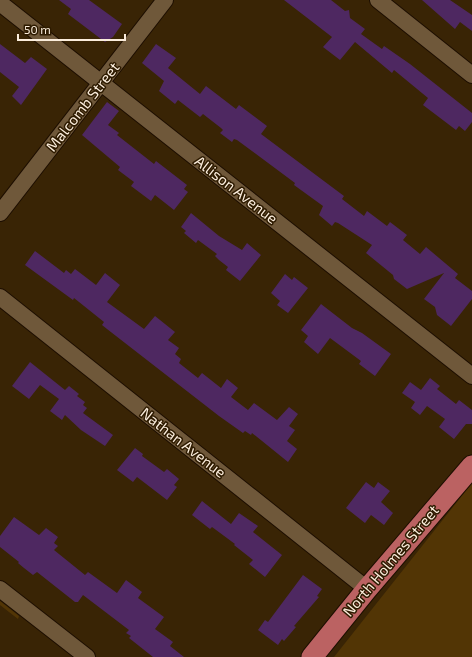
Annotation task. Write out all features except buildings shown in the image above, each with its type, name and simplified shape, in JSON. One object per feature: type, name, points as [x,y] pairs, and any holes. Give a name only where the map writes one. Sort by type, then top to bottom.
[{"type":"main road","name":"North Holmes Street","points":[[312,657],[367,588],[472,466]]},
{"type":"street","name":"Malcomb Street","points":[[0,213],[165,0]]},
{"type":"street","points":[[378,0],[472,75]]},
{"type":"street","name":"Allison Avenue","points":[[0,3],[472,376]]},
{"type":"street","name":"Nathan Avenue","points":[[0,297],[367,588]]},
{"type":"street","points":[[0,589],[87,657]]},
{"type":"shaded area","points":[[472,483],[472,657],[334,657]]},
{"type":"shaded area","points":[[0,601],[19,616],[18,619],[0,605]]}]
